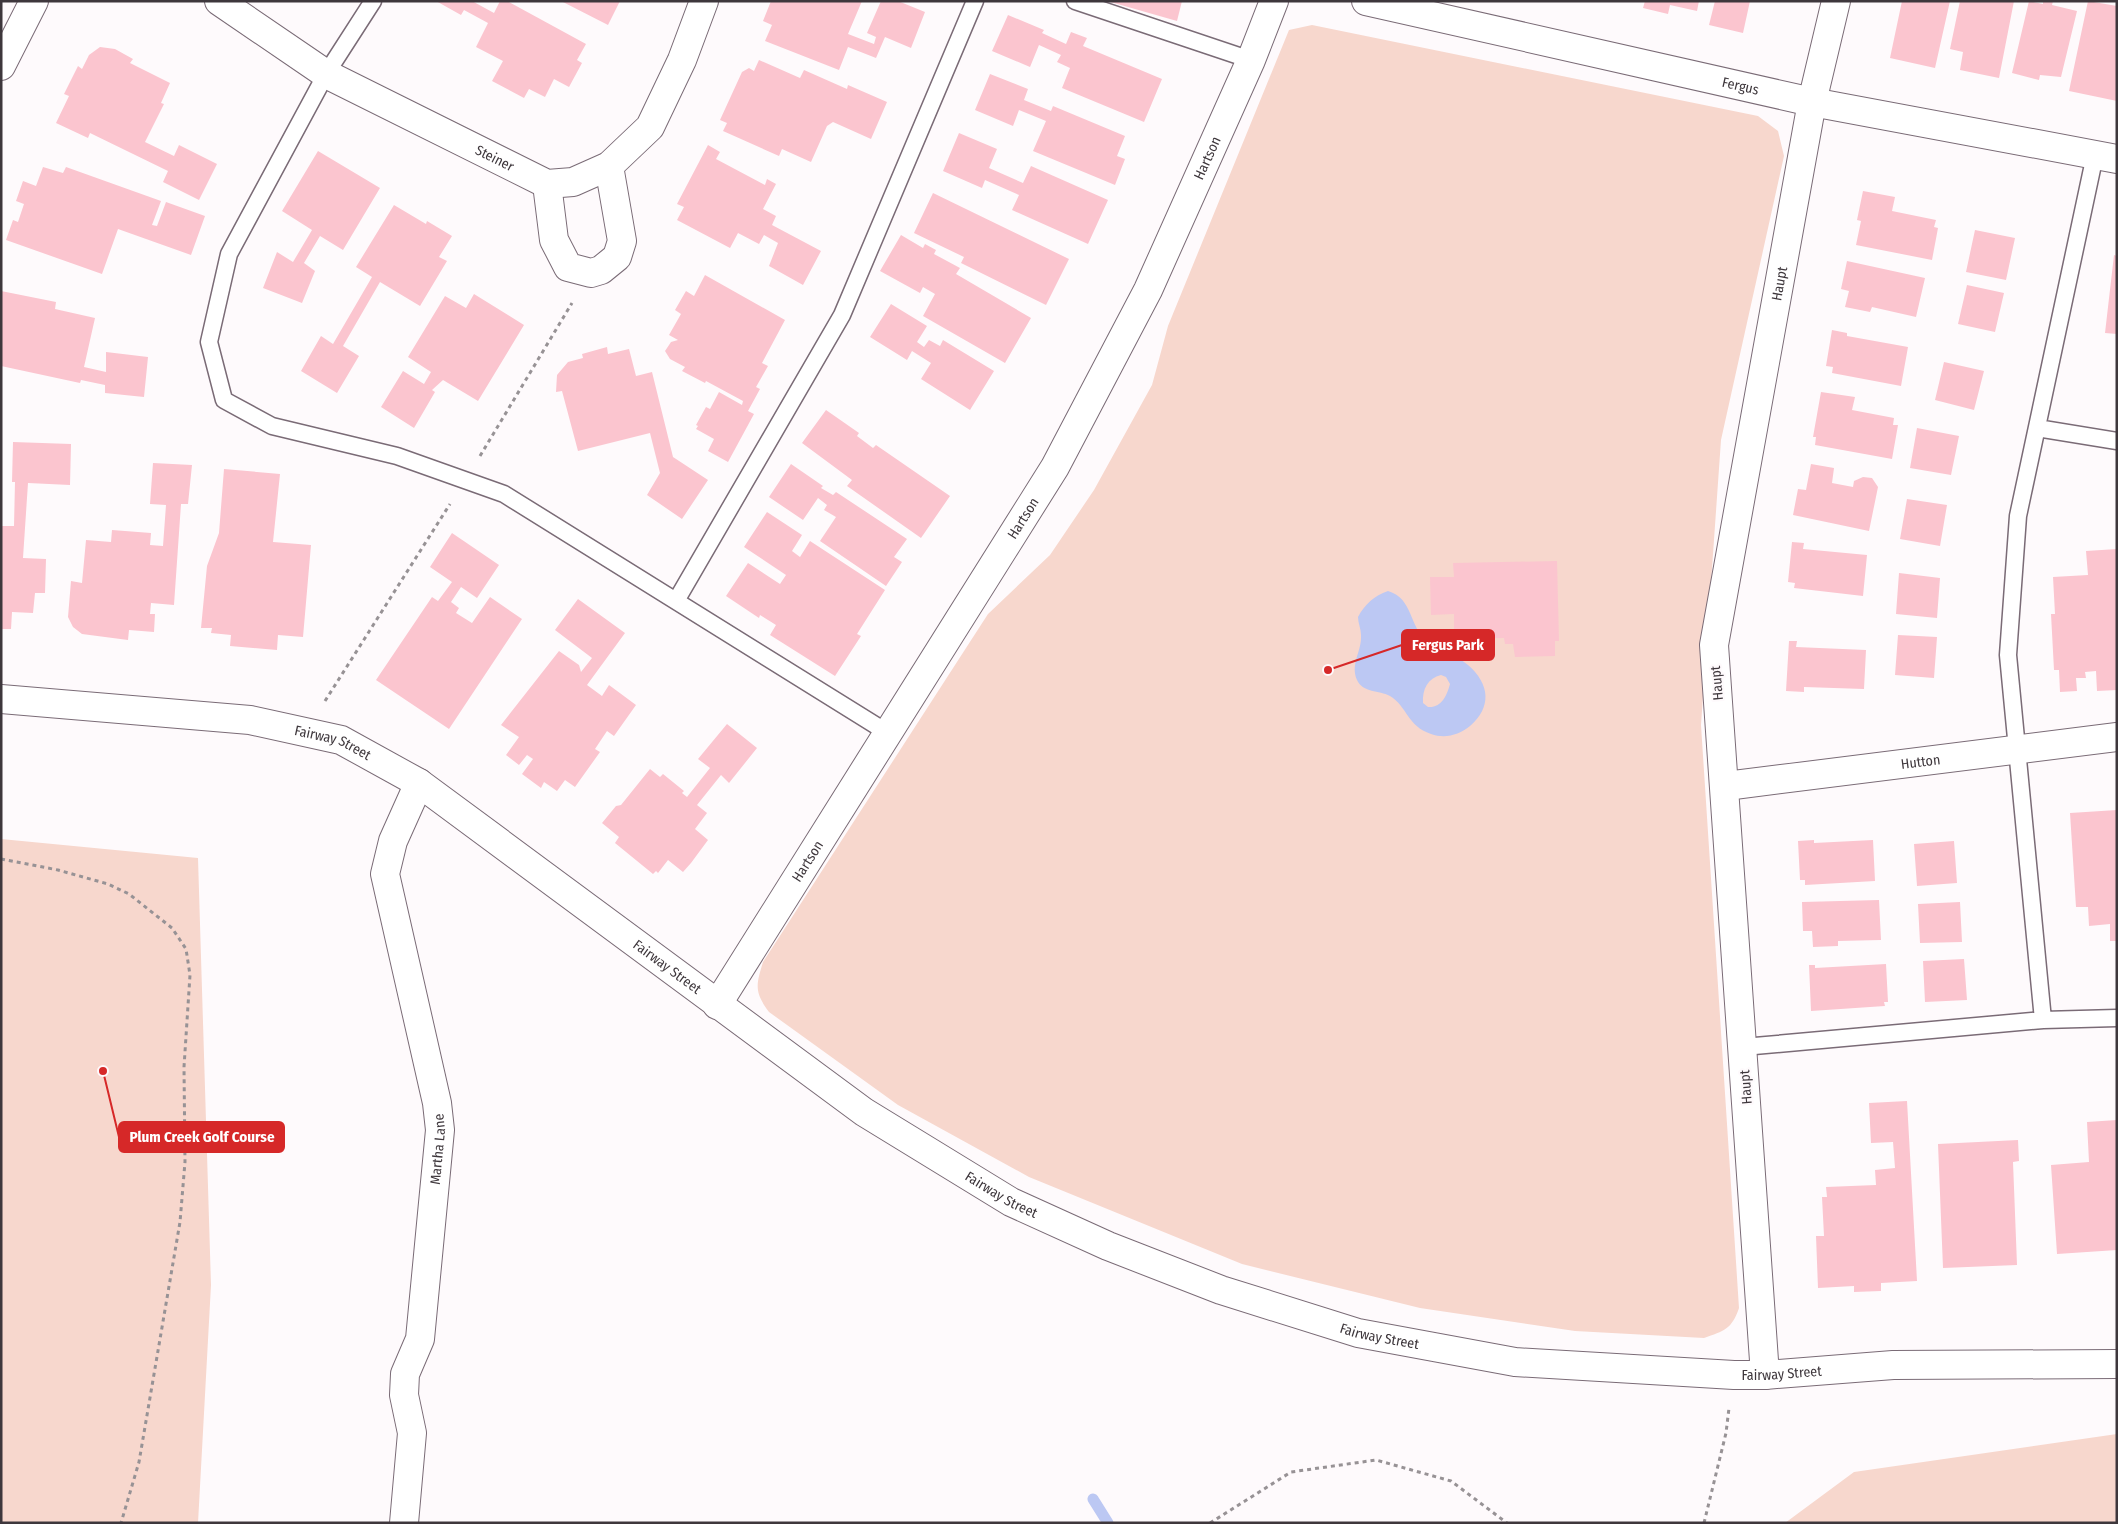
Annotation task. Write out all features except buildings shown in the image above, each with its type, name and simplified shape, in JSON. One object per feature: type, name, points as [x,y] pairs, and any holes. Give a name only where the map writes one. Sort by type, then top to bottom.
[{"type":"street","points":[[1,66],[34,1]]},
{"type":"street","name":"Steiner","points":[[219,1],[326,74],[547,184]]},
{"type":"street","points":[[609,166],[622,241],[617,257],[601,270],[591,273],[568,267],[554,240],[547,184],[573,182],[609,166],[650,127],[682,60],[704,1]]},
{"type":"street","name":"Hartson","points":[[717,1004],[1055,467],[1148,290],[1251,60],[1274,1]]},
{"type":"street","name":"Fergus","points":[[1366,1],[1812,102],[2106,157]]},
{"type":"street","name":"Haupt","points":[[1765,1376],[1726,786],[1714,645],[1812,102],[1836,1]]},
{"type":"street","name":"Fairway Street","points":[[1,699],[250,720],[341,740],[419,783],[864,1112],[1011,1202],[1108,1246],[1221,1290],[1358,1333],[1515,1362],[1734,1376],[1765,1376],[1893,1365],[2117,1364]]},
{"type":"street","name":"Hutton","points":[[1726,786],[2117,737]]},
{"type":"street","name":"Martha Lane","points":[[404,1523],[412,1434],[404,1395],[405,1374],[420,1339],[440,1130],[437,1103],[385,874],[393,841],[419,783]]},
{"type":"lane","points":[[373,1],[326,74],[228,254],[209,342],[224,400],[272,426],[397,456],[504,494],[888,733]]},
{"type":"lane","points":[[676,601],[842,315],[975,1]]},
{"type":"lane","points":[[1075,1],[1251,60]]},
{"type":"lane","points":[[2043,1020],[2008,655],[2018,516],[2036,428],[2106,157]]},
{"type":"lane","points":[[2036,428],[2117,441]]},
{"type":"lane","points":[[1743,1047],[2043,1020],[2117,1018]]},
{"type":"path","points":[[1,859],[58,870],[108,884],[129,894],[172,928],[186,949],[190,974],[184,1067],[184,1162],[180,1222],[139,1462],[121,1523]]},
{"type":"path","points":[[1704,1523],[1726,1432],[1734,1376]]},
{"type":"path","points":[[1210,1523],[1291,1472],[1376,1460],[1451,1481],[1507,1523]]},
{"type":"shaded area","points":[[1312,25],[1758,116],[1778,131],[1784,156],[1721,440],[1701,725],[1739,1308],[1730,1325],[1704,1338],[1575,1331],[1420,1308],[1242,1264],[1029,1177],[898,1105],[769,1012],[759,993],[758,983],[763,962],[988,614],[1050,555],[1094,490],[1152,385],[1168,326],[1289,30]]},
{"type":"shaded area","points":[[1,839],[198,858],[211,1285],[198,1523],[1,1523]]},
{"type":"shaded area","points":[[2117,1434],[2117,1523],[1785,1523],[1854,1472]]},
{"type":"water","points":[[1388,591],[1402,600],[1422,636],[1428,642],[1468,665],[1481,680],[1484,688],[1485,703],[1477,719],[1466,729],[1457,734],[1447,736],[1431,734],[1417,726],[1396,700],[1386,694],[1363,687],[1357,680],[1355,663],[1361,641],[1358,617],[1370,601]],"holes":[[[1436,676],[1446,677],[1450,684],[1443,700],[1433,707],[1428,707],[1423,703],[1425,689],[1429,681]]]},
{"type":"waterway","points":[[1093,1499],[1108,1523]]},
{"type":"place","name":"Fergus Park","points":[[1328,670]]},
{"type":"place","name":"Plum Creek Golf Course","points":[[103,1071]]}]
